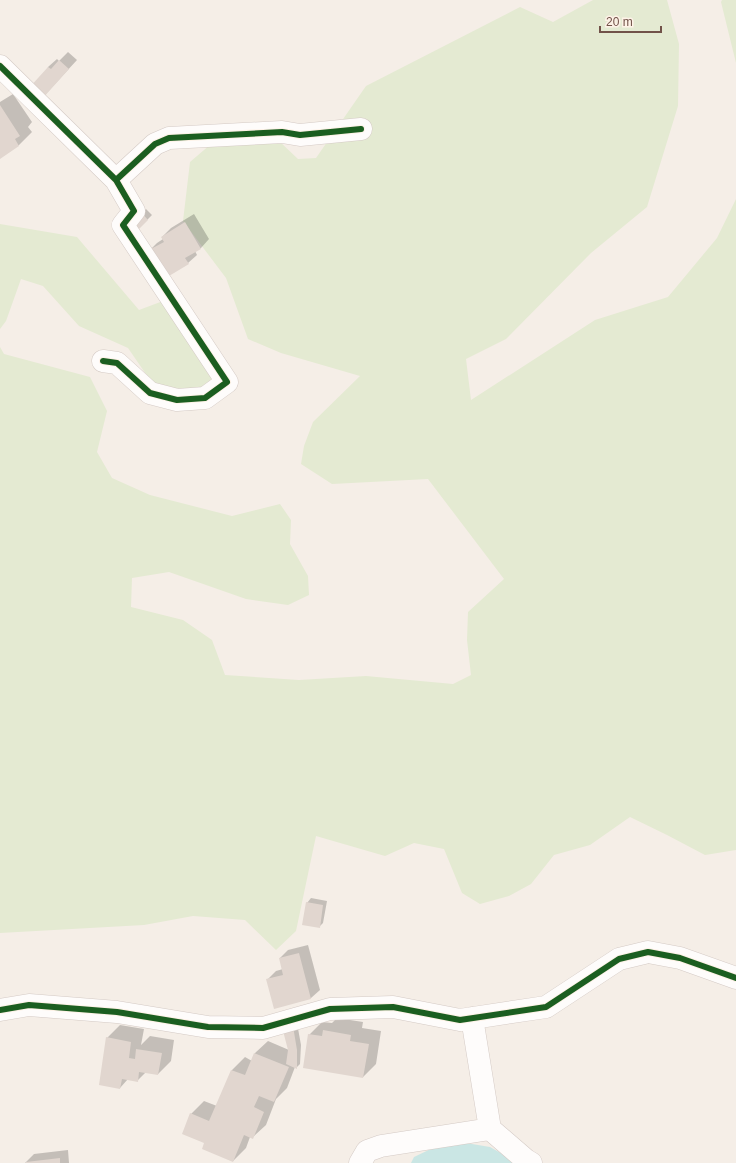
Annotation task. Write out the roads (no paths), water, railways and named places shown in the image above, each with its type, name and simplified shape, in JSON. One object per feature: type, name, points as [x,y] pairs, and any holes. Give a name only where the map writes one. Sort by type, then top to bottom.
[{"type":"street","points":[[0,66],[116,180],[134,210],[123,225],[227,382],[205,398],[177,400],[150,393],[117,363],[103,360]]},
{"type":"street","points":[[116,180],[155,144],[169,138],[282,132],[300,135],[361,129]]},
{"type":"street","points":[[0,1010],[29,1006],[117,1012],[208,1027],[263,1028],[330,1009],[393,1007],[460,1020],[546,1007],[619,959],[648,952],[680,958],[736,978]]},
{"type":"street","points":[[472,1018],[490,1129],[531,1163]]},
{"type":"street","points":[[360,1163],[367,1151],[381,1146],[490,1129]]},
{"type":"water","points":[[460,1142],[490,1147],[513,1160],[513,1163],[411,1163],[414,1157],[435,1147]]}]
